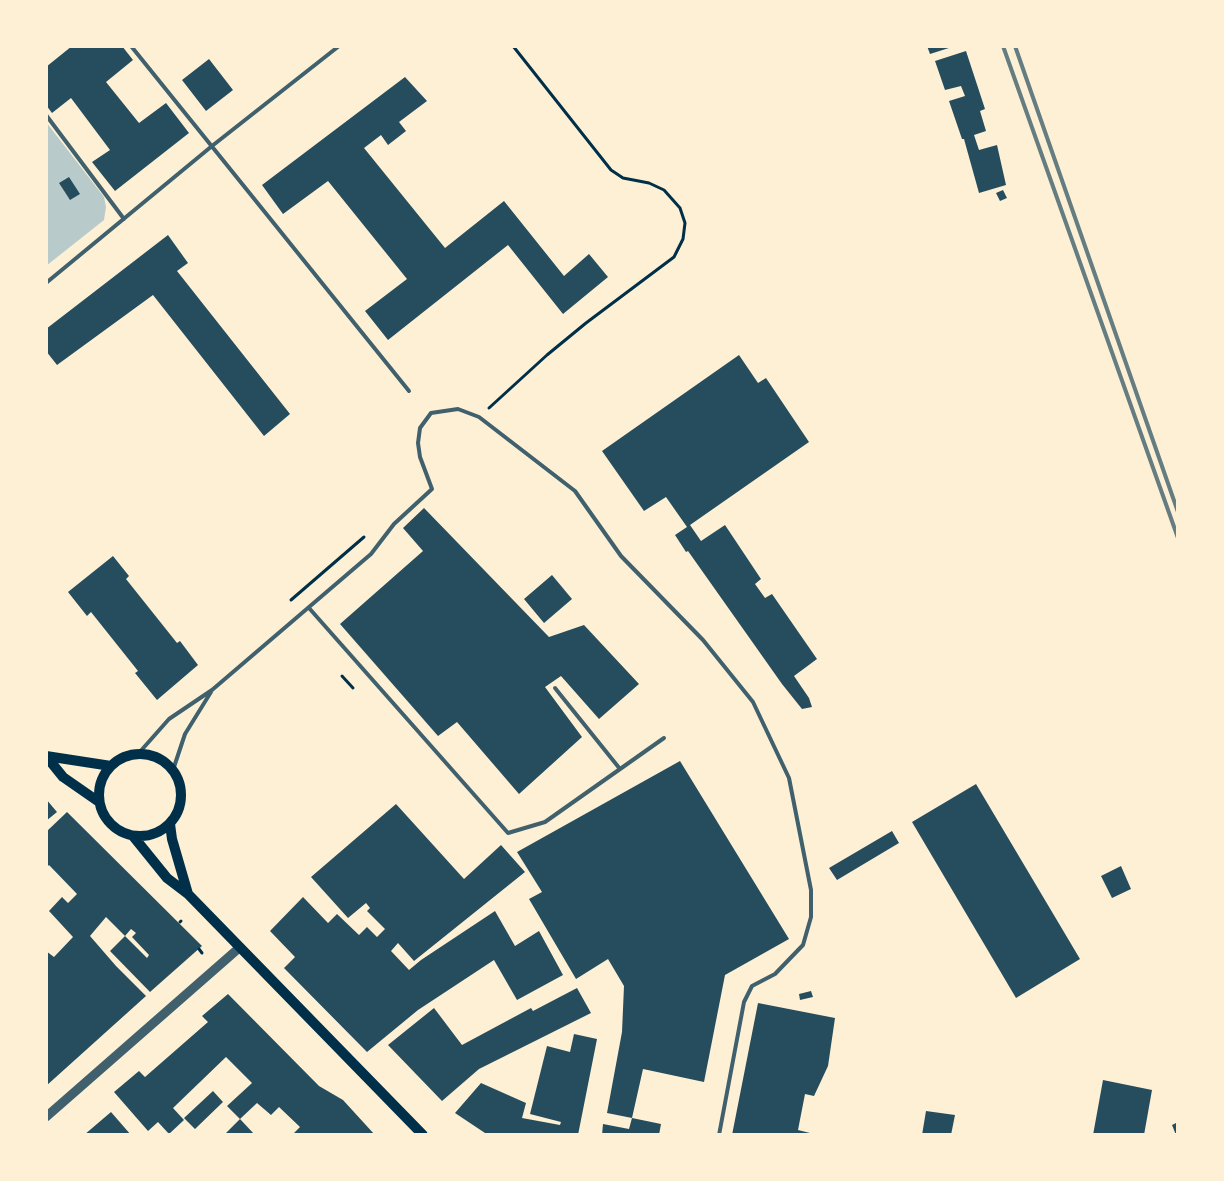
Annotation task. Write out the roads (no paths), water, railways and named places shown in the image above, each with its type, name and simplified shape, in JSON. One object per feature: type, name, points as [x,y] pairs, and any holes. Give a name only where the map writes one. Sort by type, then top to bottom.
[{"type":"main road","points":[[138,754],[158,758],[173,770],[179,780],[181,792],[177,814],[170,824],[160,832],[147,836],[133,836],[121,832],[110,824],[103,814],[99,802],[101,782],[111,766],[119,760],[138,754]]},
{"type":"main road","points":[[46,756],[111,766]]},
{"type":"main road","points":[[46,756],[63,777],[99,802]]},
{"type":"main road","points":[[170,824],[172,839],[188,894]]},
{"type":"main road","points":[[133,836],[167,878],[188,894],[423,1135]]},
{"type":"street","points":[[46,1117],[239,948]]},
{"type":"lane","points":[[131,46],[409,391]]},
{"type":"lane","points":[[46,283],[212,146],[339,46]]},
{"type":"lane","points":[[46,115],[124,219]]},
{"type":"lane","points":[[138,754],[169,720],[212,690],[371,554],[394,524],[432,488],[420,457],[418,443],[420,428],[431,413],[458,409],[479,417],[575,491],[621,556],[703,640],[753,702],[789,778],[811,890],[811,916],[802,945],[776,974],[752,986],[744,1002],[719,1135]]},
{"type":"lane","points":[[309,608],[508,833],[545,822],[664,738]]},
{"type":"lane","points":[[555,688],[620,769]]},
{"type":"lane","points":[[173,770],[185,734],[212,690]]},
{"type":"railway","points":[[1003,46],[1178,538]]},
{"type":"railway","points":[[1015,46],[1178,512]]}]
